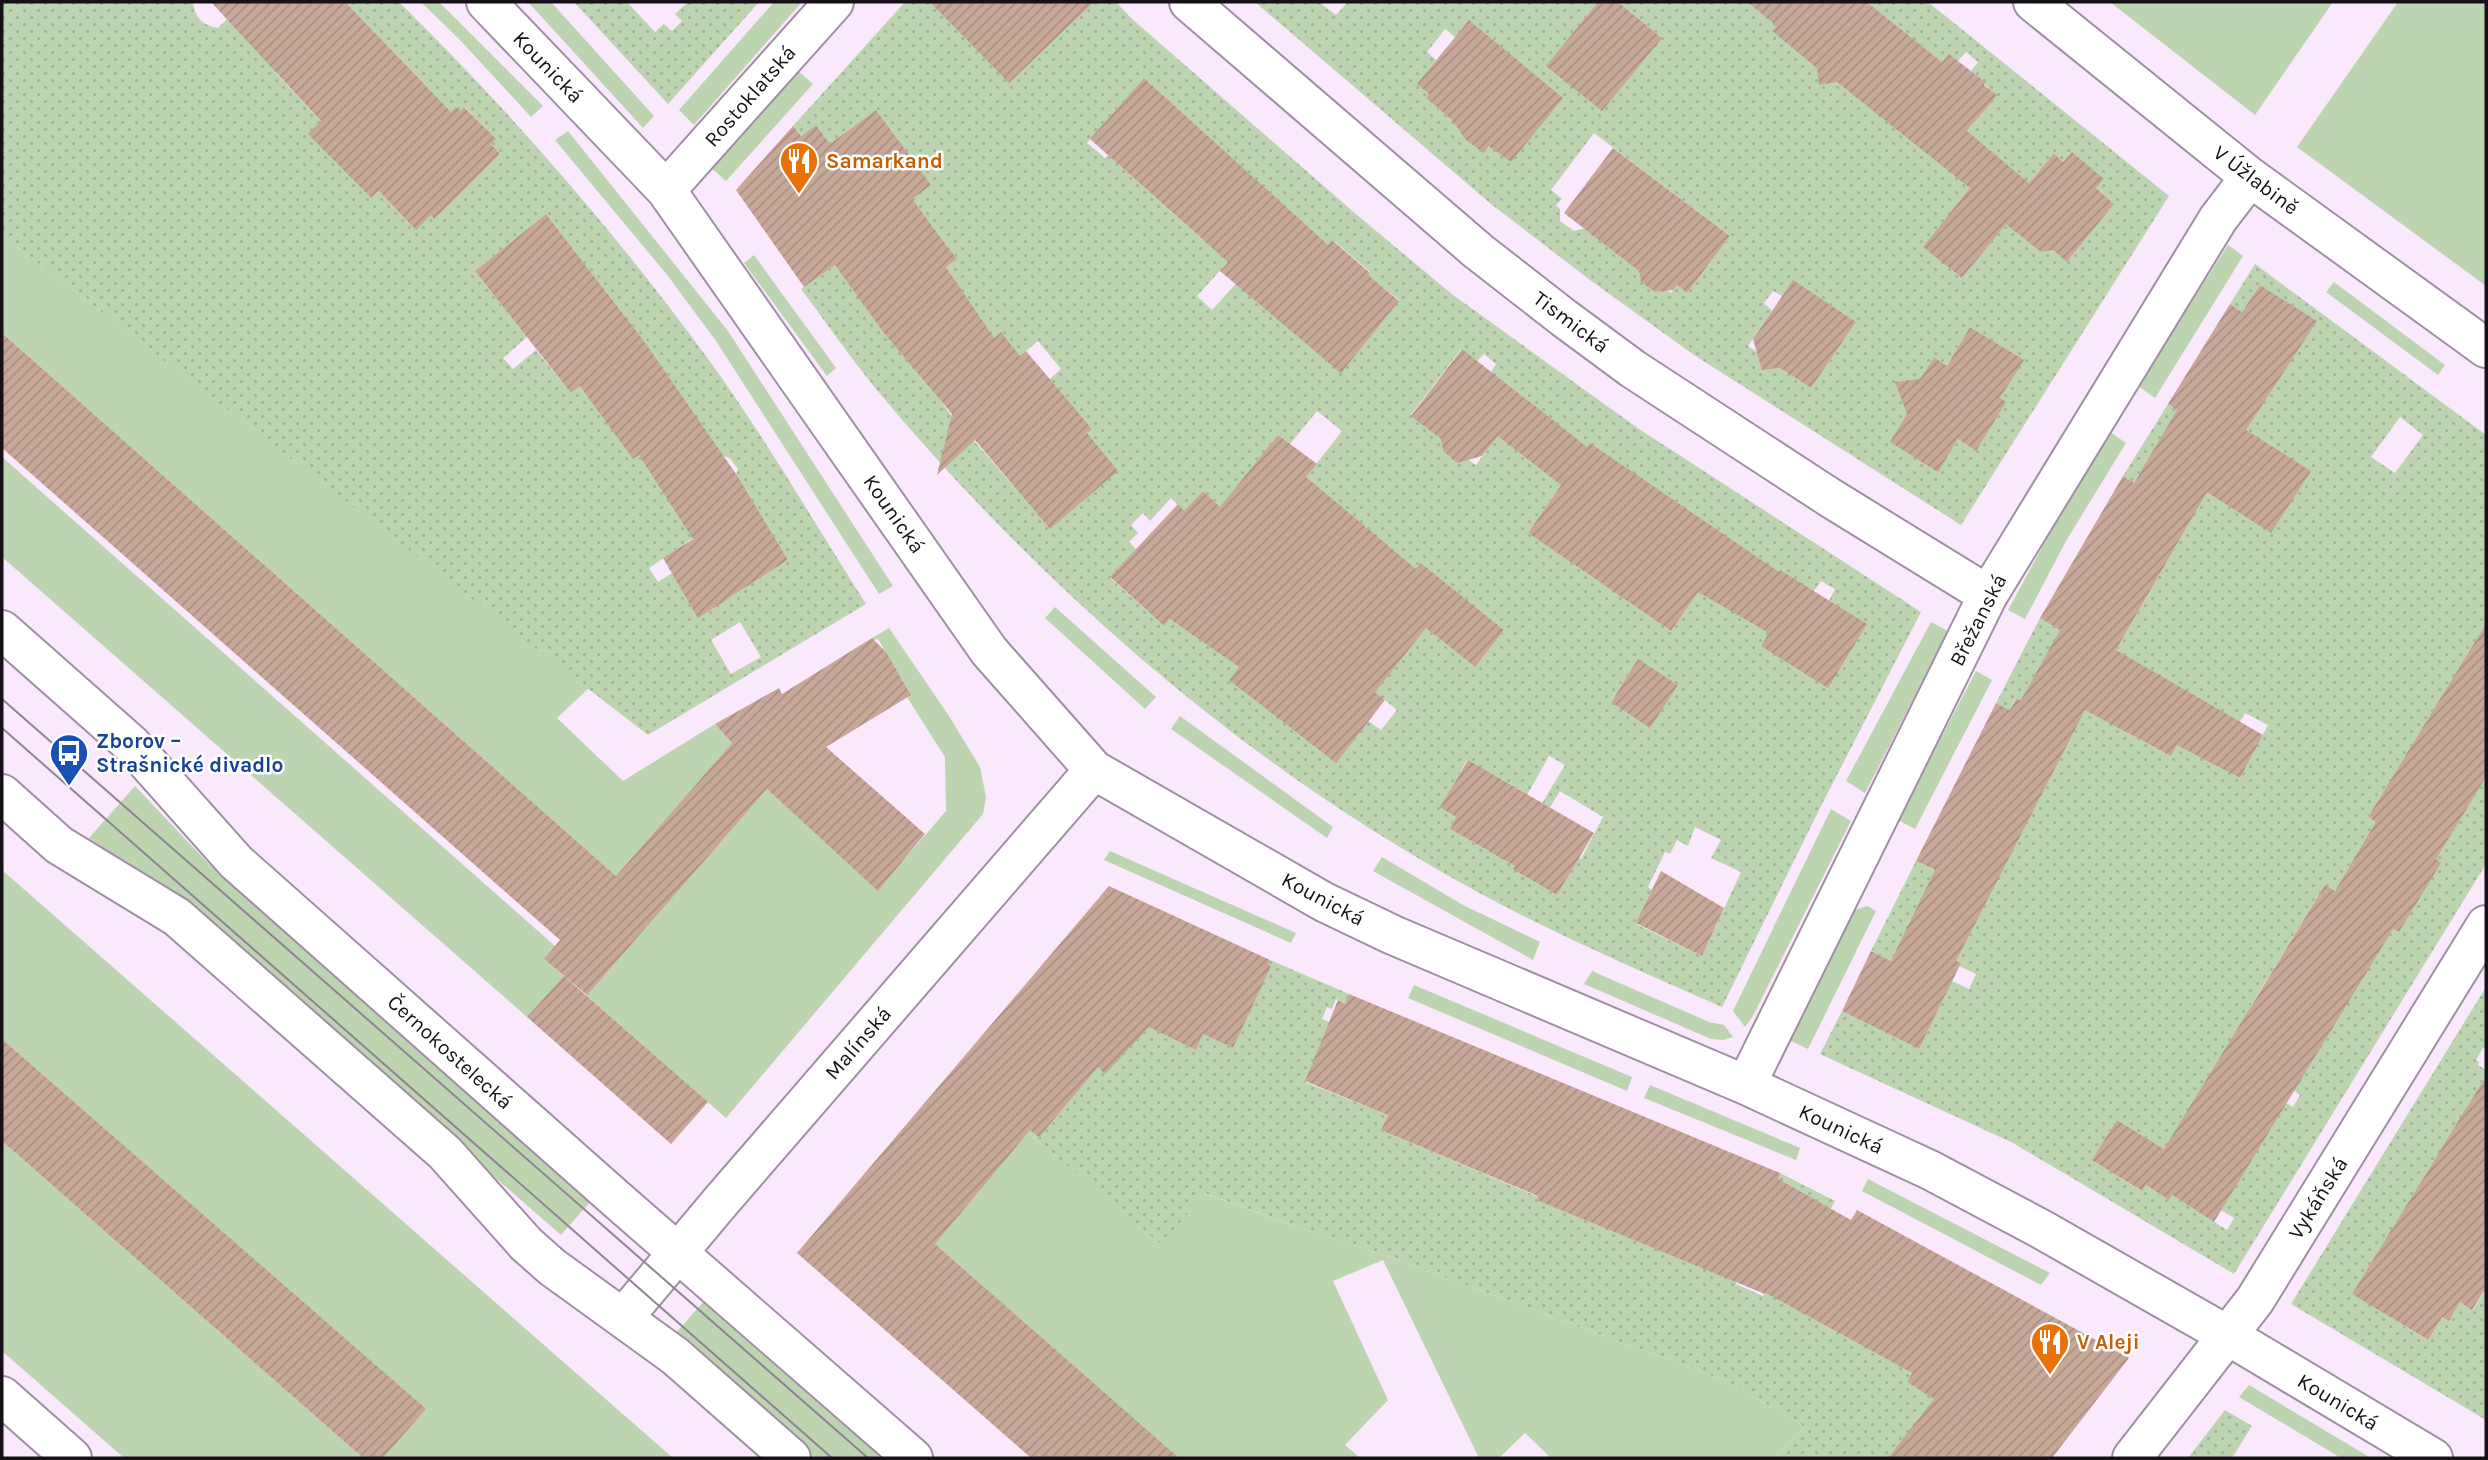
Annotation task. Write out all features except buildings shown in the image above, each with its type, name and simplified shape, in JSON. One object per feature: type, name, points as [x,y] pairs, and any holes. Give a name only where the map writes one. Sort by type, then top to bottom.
[{"type":"street","name":"Kounická","points":[[486,2],[666,190],[989,651],[1094,770],[1324,902],[1393,935],[1746,1085],[1930,1170],[2041,1229],[2227,1335],[2433,1458]]},
{"type":"street","name":"Rostoklatská","points":[[666,190],[834,2]]},
{"type":"street","name":"Tismická","points":[[1189,2],[1478,251],[1573,325],[1633,369],[1794,475],[1988,595]]},
{"type":"street","name":"V Úžlabině","points":[[2033,2],[2250,177],[2486,348]]},
{"type":"street","name":"Břežanská","points":[[1746,1085],[1988,595],[2218,219],[2250,177]]},
{"type":"street","name":"Černokostelecká","points":[[2,630],[131,744],[236,862],[913,1458]]},
{"type":"street","name":"Malínská","points":[[623,1318],[1094,770]]},
{"type":"street","points":[[2,794],[59,845],[177,917],[445,1153],[526,1244],[552,1267],[675,1356],[791,1458]]},
{"type":"street","name":"Vykáňská","points":[[2132,1458],[2255,1300],[2486,925]]},
{"type":"street","points":[[2,1396],[72,1458]]},
{"type":"green space","points":[[2,2],[193,2],[200,20],[218,28],[244,2],[399,2],[523,131],[601,221],[675,315],[751,421],[866,604],[648,735],[2,235]],"holes":[[[346,4],[451,112],[465,107],[495,139],[491,144],[500,154],[455,198],[452,195],[416,229],[379,191],[371,198],[353,180],[365,168],[275,72]],[[546,214],[641,337],[571,393],[536,350],[513,369],[503,358],[527,337],[475,271]],[[723,456],[730,458],[738,469],[735,476],[788,560],[729,598],[701,555],[658,582],[649,568],[693,538]],[[740,622],[761,657],[731,674],[711,640]]]},
{"type":"green space","points":[[421,2],[439,2],[543,106],[531,117]]},
{"type":"green space","points":[[528,2],[551,2],[654,116],[643,128]]},
{"type":"green space","points":[[574,2],[627,2],[655,32],[664,24],[672,31],[682,21],[675,14],[688,2],[759,2],[668,104]]},
{"type":"green space","points":[[774,2],[802,2],[694,125],[679,110]]},
{"type":"green space","points":[[905,2],[942,2],[937,6],[1077,17],[1063,2],[1116,2],[1132,19],[1357,215],[1453,295],[1639,429],[1921,612],[1722,1007],[1535,922],[1389,841],[1307,787],[1228,729],[1152,668],[1078,602],[940,463],[876,389],[801,289],[835,265],[955,281],[946,267],[957,259],[931,224],[901,206],[930,185],[876,110],[845,133],[837,154],[816,125],[801,136],[793,126]],"holes":[[[1144,78],[1273,196],[1229,211],[1203,240],[1108,155],[1105,158],[1087,143]],[[1333,240],[1370,272],[1368,276],[1399,300],[1346,366],[1308,270]],[[1227,263],[1242,277],[1212,310],[1197,296]],[[1000,333],[1020,356],[1038,341],[1061,369],[1044,384],[1092,429],[1082,437],[1050,528],[932,389]],[[1461,349],[1477,361],[1484,354],[1496,364],[1491,372],[1525,399],[1476,465],[1466,458],[1457,463],[1443,451],[1442,445],[1445,442],[1411,415]],[[1317,411],[1342,431],[1306,477],[1269,447],[1278,435],[1290,444]],[[1590,443],[1703,584],[1671,631],[1528,533],[1561,485],[1557,481],[1574,465]],[[1203,491],[1220,507],[1235,491],[1232,550],[1164,626],[1110,578],[1136,549],[1129,542],[1138,533],[1131,525],[1143,513],[1150,521],[1171,498],[1184,511]],[[1421,563],[1504,630],[1475,667],[1391,600]],[[1821,581],[1835,589],[1829,601],[1761,646],[1774,629]],[[1638,660],[1678,685],[1650,727],[1611,701]],[[1232,662],[1375,692],[1397,710],[1381,730],[1368,721],[1229,680],[1239,667]],[[1549,756],[1565,765],[1541,805],[1549,809],[1560,791],[1603,817],[1581,859],[1579,858],[1557,895],[1514,869],[1523,853],[1490,852],[1450,829],[1456,817],[1441,807],[1467,760],[1524,792],[1526,797]],[[1695,827],[1721,840],[1711,858],[1741,872],[1702,956],[1636,924],[1652,890],[1648,887],[1665,852],[1670,854],[1677,840],[1688,846]]]},
{"type":"green space","points":[[1255,2],[1319,2],[1336,15],[1348,2],[1598,2],[1568,39],[1662,38],[1618,2],[1796,2],[1773,31],[1821,13],[1807,2],[1840,2],[1825,21],[1837,82],[1965,134],[1996,95],[1971,71],[1978,62],[1966,52],[1958,61],[1942,62],[1867,2],[1928,2],[2169,196],[1961,525],[1694,355],[1491,204]],"holes":[[[1469,20],[1542,81],[1487,149],[1465,139],[1457,128],[1458,125],[1426,98],[1429,94],[1418,84],[1436,60],[1427,52],[1445,29],[1455,37]],[[1594,133],[1730,236],[1687,293],[1677,285],[1671,293],[1667,290],[1655,292],[1641,282],[1639,271],[1586,228],[1574,231],[1560,221],[1560,209],[1556,205],[1562,199],[1551,190]],[[2054,153],[2063,162],[2071,153],[2103,179],[2096,188],[2114,204],[2068,261],[2053,250],[2041,251],[2029,183]],[[1955,208],[1993,239],[1962,278],[1924,247]],[[1793,281],[1856,322],[1811,388],[1780,368],[1772,369],[1760,361],[1757,352],[1748,346],[1772,311],[1764,303],[1773,291],[1782,296]],[[1970,327],[2023,360],[2000,398],[1976,451],[1958,439],[1938,471],[1910,409],[1920,379],[1934,357],[1947,366]]]},
{"type":"green space","points":[[2110,2],[2333,2],[2255,115]]},
{"type":"green space","points":[[2398,2],[2486,2],[2486,286],[2297,147]]},
{"type":"green space","points":[[797,70],[813,84],[726,181],[710,167]]},
{"type":"green space","points":[[568,131],[728,331],[893,586],[879,594],[716,341],[668,276],[555,140]]},
{"type":"green space","points":[[2,235],[589,688],[557,718],[623,781],[715,724],[732,743],[616,876],[2,333]]},
{"type":"green space","points":[[2228,245],[2243,256],[2155,398],[2138,386]]},
{"type":"green space","points":[[754,255],[836,368],[827,376],[744,263]]},
{"type":"green space","points":[[2255,264],[2486,435],[2486,624],[2455,676],[2486,695],[2486,724],[2452,702],[2434,710],[2368,817],[2426,873],[2433,876],[2441,863],[2435,859],[2486,777],[2486,864],[2234,1274],[2013,1143],[1820,1054],[1842,1011],[1919,1049],[1952,981],[1969,989],[1976,974],[1959,966],[1960,963],[1904,936],[1891,961],[1871,951],[1916,861],[1988,897],[2024,701],[2015,699],[2010,710],[1996,703],[2040,618],[2111,659],[2192,518],[2141,471],[2134,483],[2123,476],[2168,404],[2201,426],[2246,430],[2316,321],[2260,285],[2242,312],[2230,304]],"holes":[[[2400,417],[2423,435],[2395,473],[2371,457]],[[2245,713],[2268,725],[2240,778],[2216,765]],[[2128,733],[2182,735],[2171,756]],[[2343,878],[2406,920],[2399,932],[2393,929],[2250,1007],[2325,885],[2335,891]],[[2290,1088],[2300,1095],[2293,1107],[2286,1103],[2221,1210],[2234,1218],[2227,1230],[2172,1195],[2169,1200],[2146,1185],[2141,1191],[2093,1160],[2117,1120],[2164,1149]]]},
{"type":"green space","points":[[2334,282],[2445,365],[2438,375],[2326,292]]},
{"type":"green space","points":[[2110,432],[2126,443],[2066,541],[2025,619],[2008,610]]},
{"type":"green space","points":[[2,457],[555,946],[544,959],[565,977],[527,1017],[2,557]]},
{"type":"green space","points":[[1055,607],[1156,697],[1145,709],[1045,618]]},
{"type":"green space","points":[[1931,622],[1948,631],[1865,793],[1846,781]]},
{"type":"green space","points":[[889,628],[980,767],[986,797],[983,814],[726,1118],[586,995],[767,789],[878,890],[946,811],[945,757],[905,694],[909,691],[878,639],[872,638]]},
{"type":"green space","points":[[1976,671],[1992,680],[1915,829],[1898,820]]},
{"type":"green space","points":[[1180,716],[1333,827],[1327,838],[1171,729]]},
{"type":"green space","points":[[135,786],[208,863],[591,1201],[561,1235],[178,901],[89,838]]},
{"type":"green space","points":[[1831,809],[1851,821],[1745,1027],[1733,1011]]},
{"type":"green space","points":[[1110,851],[1296,933],[1291,943],[1104,860]]},
{"type":"green space","points":[[1382,857],[1463,905],[1540,942],[1533,960],[1373,871]]},
{"type":"green space","points":[[2,870],[673,1458],[383,1458],[425,1409],[2,1039]]},
{"type":"green space","points":[[1867,906],[1876,911],[1808,1049],[1789,1040],[1852,911]]},
{"type":"green space","points":[[1270,960],[1349,994],[1345,1004],[1336,999],[1332,1009],[1327,1007],[1322,1019],[1329,1022],[1305,1082],[1388,1115],[1381,1130],[1736,1281],[1736,1284],[1763,1296],[1787,1248],[1763,1215],[1780,1173],[1835,1201],[1811,1245],[1801,1312],[1912,1373],[1907,1382],[1915,1387],[1973,1399],[1901,1458],[1775,1458],[1805,1427],[1726,1381],[1395,1259],[1204,1193],[1162,1245],[1027,1132],[1028,1128],[1039,1137],[1093,1063],[1105,1073],[1144,1017],[1196,1049],[1203,1034],[1233,1048]]},
{"type":"green space","points":[[1592,971],[1709,1022],[1724,1025],[1733,1037],[1711,1039],[1584,984]]},
{"type":"green space","points":[[1414,985],[1632,1077],[1627,1091],[1408,998]]},
{"type":"green space","points":[[2486,987],[2486,1049],[2483,1048],[2476,1060],[2478,1065],[2486,1070],[2486,1076],[2466,1108],[2486,1123],[2486,1194],[2433,1162],[2353,1294],[2427,1340],[2442,1317],[2449,1321],[2460,1302],[2473,1310],[2484,1292],[2472,1284],[2486,1262],[2486,1420],[2291,1304]]},
{"type":"green space","points":[[1650,1085],[1800,1148],[1796,1160],[1644,1098]]},
{"type":"green space","points":[[1027,1132],[1162,1244],[1203,1193],[1395,1259],[1726,1381],[1805,1427],[1775,1458],[1551,1458],[1525,1433],[1499,1458],[1479,1458],[1383,1260],[1333,1281],[1388,1400],[1345,1445],[1360,1458],[1178,1458],[935,1244]]},
{"type":"green space","points":[[2,1141],[363,1458],[124,1458],[2,1351]]},
{"type":"green space","points":[[1868,1179],[2050,1273],[2041,1285],[1862,1191]]},
{"type":"green space","points":[[705,1300],[886,1458],[815,1458],[674,1335]]},
{"type":"green space","points":[[2249,1385],[2371,1458],[2341,1458],[2239,1397]]},
{"type":"green space","points":[[2225,1410],[2252,1426],[2232,1458],[2188,1458]]},
{"type":"tram line","points":[[2,699],[868,1458]]},
{"type":"tram line","points":[[2,728],[832,1458]]},
{"type":"place","name":"Samarkand","points":[[799,195]]},
{"type":"place","name":"Zborov – Strašnické divadlo","points":[[69,787]]},
{"type":"place","name":"V Aleji","points":[[2050,1376]]}]
